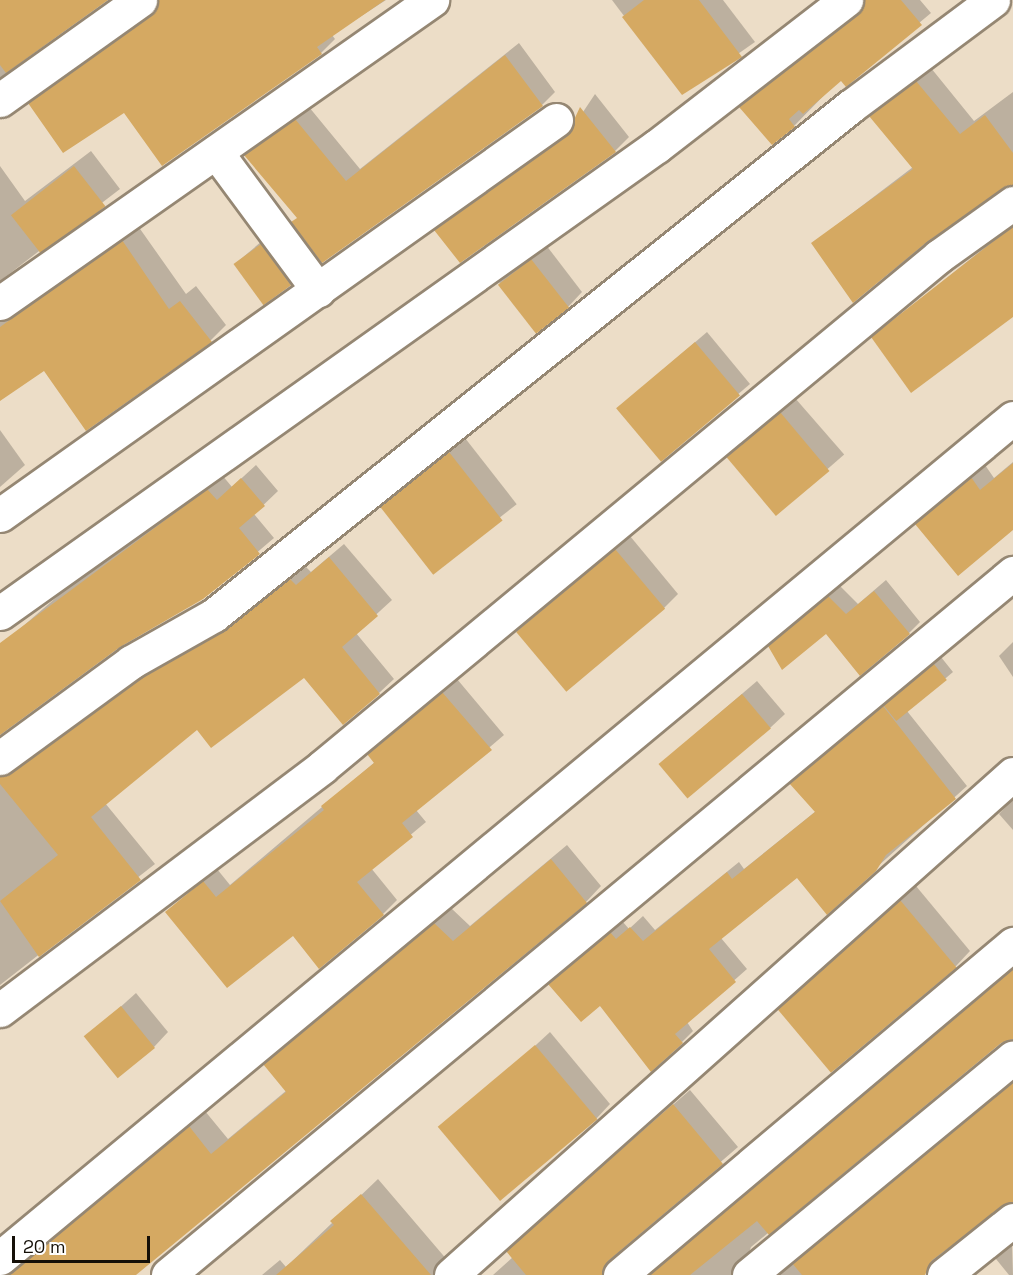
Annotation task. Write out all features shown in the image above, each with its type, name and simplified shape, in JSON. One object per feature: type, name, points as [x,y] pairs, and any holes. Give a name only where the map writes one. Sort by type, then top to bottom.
[{"type":"street","points":[[0,100],[140,0]]},
{"type":"street","points":[[0,303],[432,0]]},
{"type":"street","points":[[0,613],[657,146],[846,0]]},
{"type":"street","points":[[0,758],[131,662],[214,615],[851,106],[993,0]]},
{"type":"street","points":[[0,515],[556,120]]},
{"type":"street","points":[[216,152],[318,290]]},
{"type":"street","points":[[0,1010],[322,767],[939,255],[1013,203]]},
{"type":"street","points":[[0,1258],[1013,418]]},
{"type":"street","points":[[168,1275],[1013,573]]},
{"type":"street","points":[[451,1275],[1013,774]]},
{"type":"street","points":[[620,1275],[1013,944]]},
{"type":"street","points":[[749,1275],[1013,1058]]},
{"type":"street","points":[[944,1275],[1013,1220]]},
{"type":"building","points":[[0,0],[108,0],[6,73],[0,65]]},
{"type":"building","points":[[158,0],[385,0],[317,47],[322,54],[162,166],[124,113],[63,153],[28,103],[151,15]]},
{"type":"building","points":[[644,0],[699,0],[742,57],[682,95],[622,17]]},
{"type":"building","points":[[864,0],[901,0],[922,25],[846,87],[841,81],[803,114],[799,110],[789,119],[795,127],[772,145],[739,107],[857,15]]},
{"type":"building","points":[[505,55],[543,106],[322,263],[291,222],[297,218],[244,155],[295,119],[346,181]]},
{"type":"building","points":[[916,81],[960,134],[985,115],[1013,153],[1013,185],[928,241],[853,303],[811,243],[913,169],[869,116]]},
{"type":"building","points":[[580,107],[616,152],[460,263],[434,230],[567,135]]},
{"type":"building","points":[[74,166],[105,206],[42,255],[11,215]]},
{"type":"building","points":[[1013,226],[1013,317],[911,393],[871,337]]},
{"type":"building","points":[[122,240],[169,309],[180,301],[212,342],[86,431],[44,371],[0,401],[0,327]]},
{"type":"building","points":[[261,244],[291,285],[263,305],[233,264]]},
{"type":"building","points":[[531,259],[569,308],[536,334],[498,285]]},
{"type":"building","points":[[695,342],[740,396],[661,462],[616,408]]},
{"type":"building","points":[[780,412],[829,471],[776,516],[726,457]]},
{"type":"building","points":[[449,452],[503,521],[433,575],[380,506]]},
{"type":"building","points":[[1013,463],[1013,530],[958,576],[915,524],[971,477],[980,490]]},
{"type":"building","points":[[241,478],[265,506],[239,528],[260,554],[203,599],[120,647],[0,735],[0,643],[207,489],[217,500]]},
{"type":"building","points":[[615,549],[665,609],[566,692],[516,632]]},
{"type":"building","points":[[329,557],[378,616],[342,647],[380,694],[343,725],[304,678],[211,748],[197,730],[91,817],[141,880],[39,957],[0,901],[58,855],[0,784],[0,776],[141,678],[226,630],[290,579],[296,585]]},
{"type":"building","points":[[874,591],[910,634],[860,676],[826,634],[782,670],[768,646],[828,596],[846,614]]},
{"type":"building","points":[[933,663],[947,680],[896,721],[882,704]]},
{"type":"building","points":[[442,692],[492,750],[402,823],[413,837],[357,882],[384,915],[319,969],[293,936],[227,988],[165,912],[203,881],[216,897],[324,810],[321,806],[374,763],[367,754]]},
{"type":"building","points":[[742,694],[771,728],[687,799],[659,764]]},
{"type":"building","points":[[883,706],[956,799],[886,855],[876,871],[827,915],[797,878],[709,949],[736,982],[675,1034],[683,1043],[651,1072],[600,1006],[581,1022],[548,984],[610,932],[616,939],[630,927],[643,941],[727,872],[732,879],[815,812],[789,783]]},
{"type":"building","points":[[551,859],[587,903],[136,1275],[7,1275],[189,1126],[211,1154],[286,1092],[263,1064],[434,923],[453,941]]},
{"type":"building","points":[[900,900],[957,967],[831,1073],[774,1005]]},
{"type":"building","points":[[1013,969],[1013,1039],[1001,1043],[769,1235],[757,1221],[690,1275],[649,1275]]},
{"type":"building","points":[[121,1006],[155,1048],[118,1078],[84,1036]]},
{"type":"building","points":[[535,1045],[597,1119],[500,1201],[438,1127]]},
{"type":"building","points":[[1013,1081],[1013,1202],[932,1260],[925,1275],[802,1275],[792,1263]]},
{"type":"building","points":[[673,1104],[723,1164],[608,1261],[602,1275],[526,1275],[506,1251]]},
{"type":"building","points":[[361,1194],[431,1275],[276,1275],[334,1225],[330,1221]]}]
